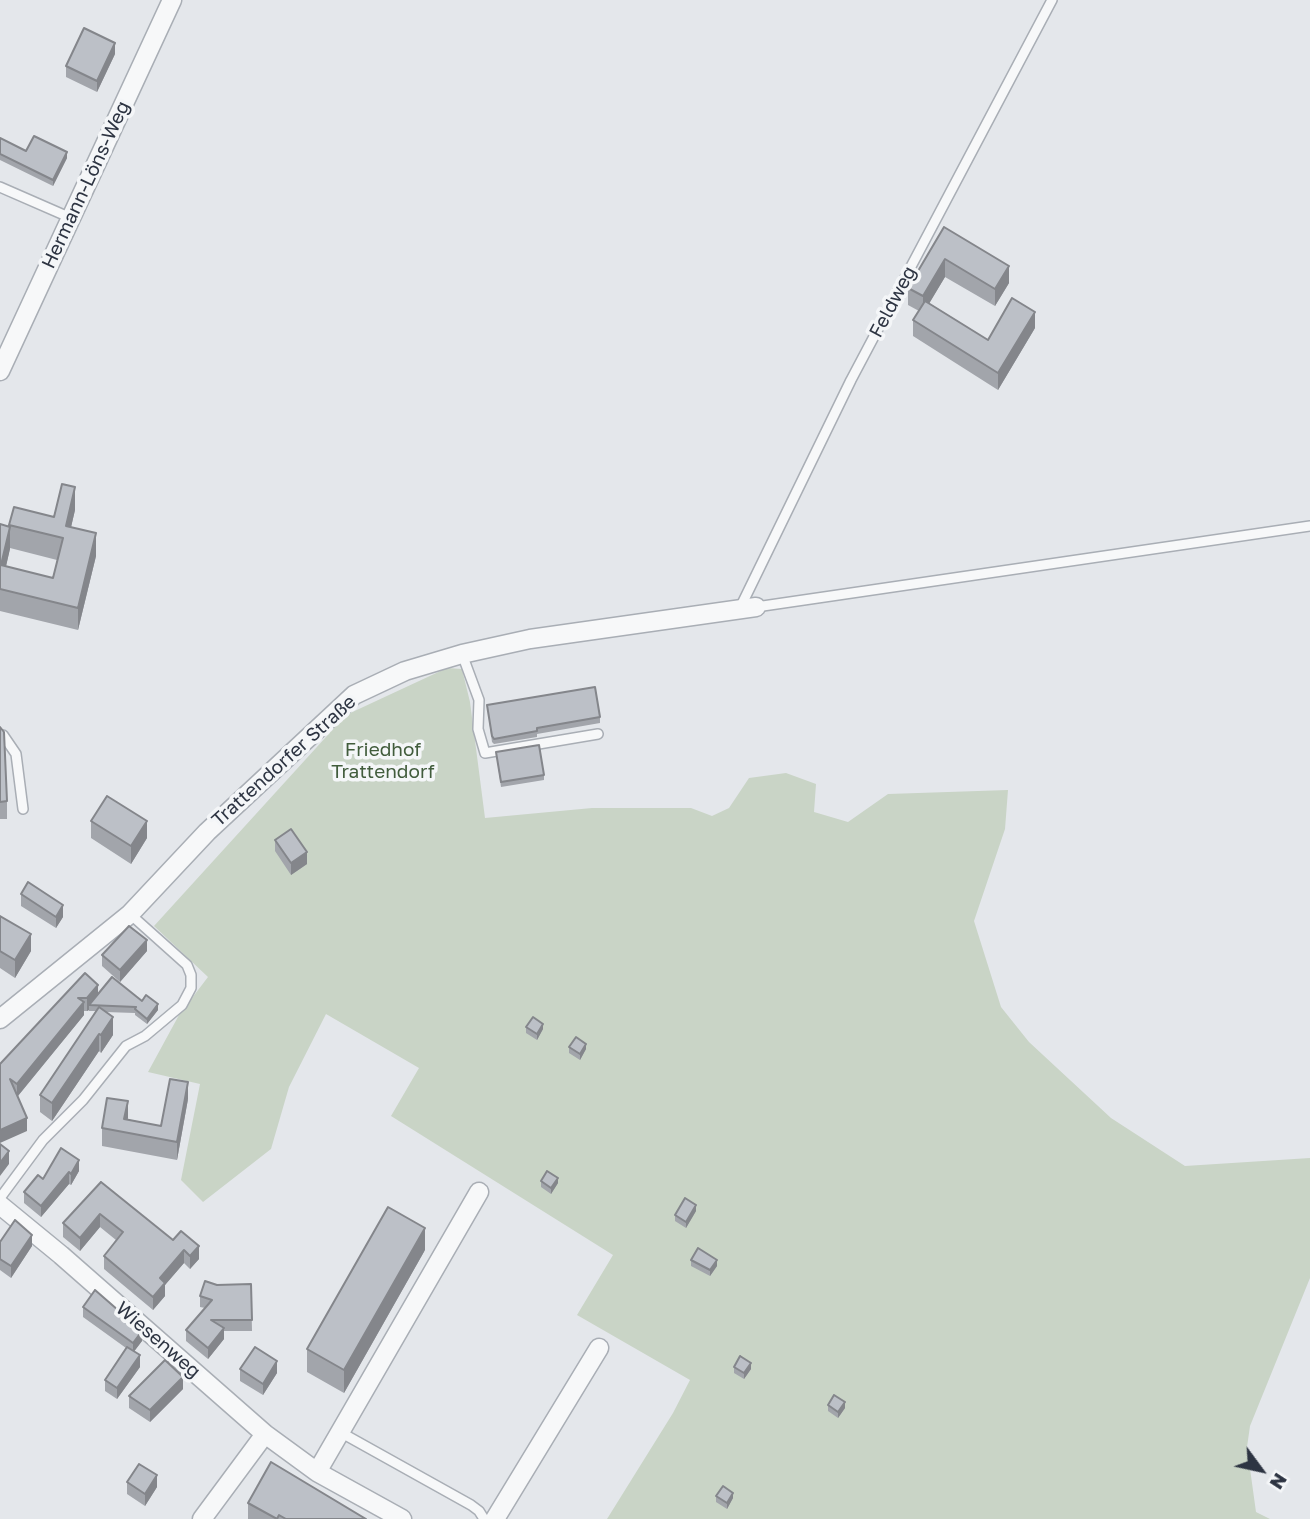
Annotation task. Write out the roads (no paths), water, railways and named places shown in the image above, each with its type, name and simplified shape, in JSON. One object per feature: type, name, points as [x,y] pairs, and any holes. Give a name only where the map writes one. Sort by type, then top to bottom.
[{"type":"street","name":"Hermann-Löns-Weg","points":[[0,371],[172,0]]},
{"type":"street","name":"Trattendorfer Straße","points":[[0,1019],[130,914],[206,832],[354,695],[405,671],[462,654],[530,639],[748,608]]},
{"type":"street","points":[[317,1472],[479,1192]]},
{"type":"street","name":"Wiesenweg","points":[[0,1205],[265,1434],[317,1472],[402,1519]]},
{"type":"street","points":[[495,1519],[599,1348]]},
{"type":"street","points":[[202,1519],[265,1434]]},
{"type":"lane","name":"Feldweg","points":[[748,608],[851,380],[1052,0]]},
{"type":"lane","points":[[0,187],[71,218]]},
{"type":"lane","points":[[748,608],[1310,526]]},
{"type":"lane","points":[[462,654],[479,700],[478,729],[485,753],[598,734]]},
{"type":"lane","points":[[0,735],[3,735],[16,754],[23,809]]},
{"type":"lane","points":[[0,1198],[43,1140],[83,1100],[126,1046],[145,1036],[182,1004],[191,988],[191,975],[187,965],[130,914]]},
{"type":"lane","points":[[340,1432],[471,1505],[480,1511],[484,1519]]},
{"type":"park label","name":"Friedhof Trattendorf","points":[[383,761]]}]
